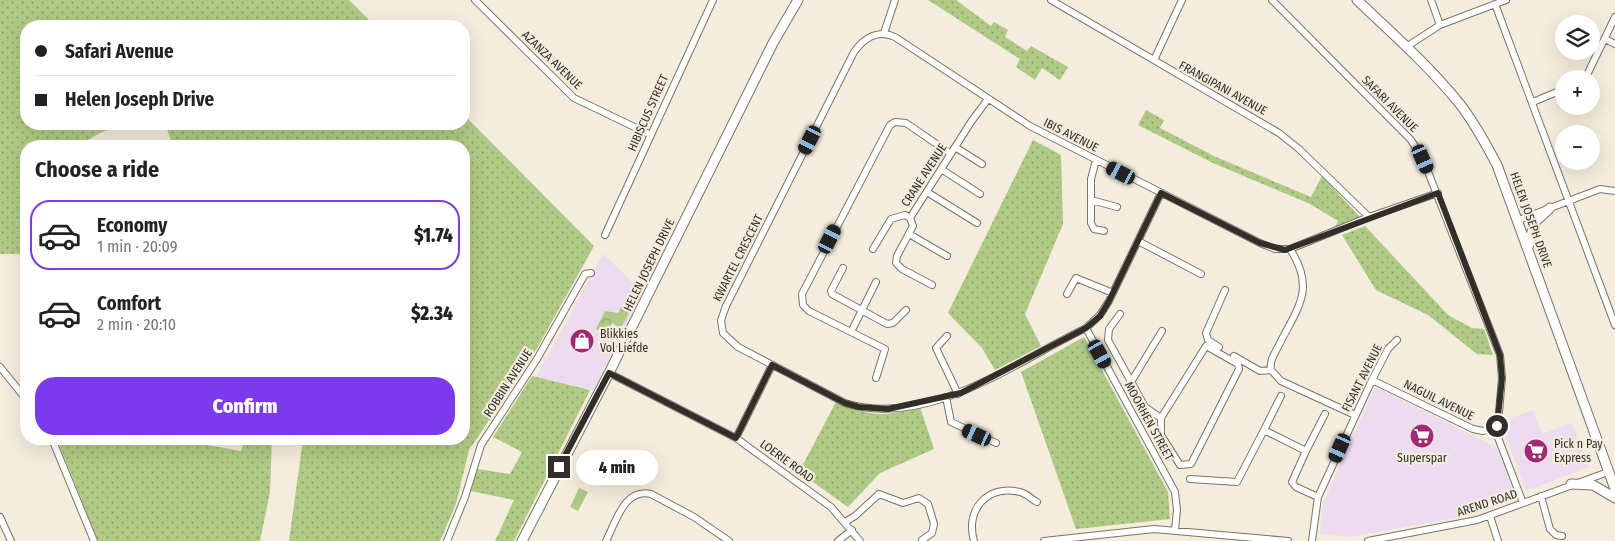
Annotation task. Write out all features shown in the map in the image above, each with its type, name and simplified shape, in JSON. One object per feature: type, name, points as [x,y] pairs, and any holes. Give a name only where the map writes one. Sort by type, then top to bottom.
[{"type":"street","name":"AZANZA AVENUE","points":[[475,0],[574,98],[651,135]]},
{"type":"street","name":"HIBISCUS STREET","points":[[605,235],[712,0]]},
{"type":"street","name":"HELEN JOSEPH DRIVE","points":[[522,541],[609,373],[773,43],[798,0]]},
{"type":"street","points":[[884,33],[895,0]]},
{"type":"street","name":"FRANGIPANI AVENUE","points":[[1051,0],[1287,138],[1369,217]]},
{"type":"street","points":[[1154,60],[1182,0]]},
{"type":"street","name":"SAFARI AVENUE","points":[[1272,0],[1411,140],[1423,159],[1438,193],[1500,355],[1502,378],[1497,435],[1523,503]]},
{"type":"street","name":"HELEN JOSEPH DRIVE","points":[[1357,0],[1454,97],[1479,132],[1497,165],[1615,489]]},
{"type":"street","points":[[1431,0],[1440,25]]},
{"type":"street","points":[[1406,47],[1440,25],[1506,0]]},
{"type":"street","points":[[1495,4],[1615,326]]},
{"type":"street","points":[[1590,70],[1615,17]]},
{"type":"street","name":"IBIS AVENUE","points":[[884,33],[895,37],[1030,126],[1260,243],[1275,249],[1290,249]]},
{"type":"street","name":"KWARTEL CRESCENT","points":[[884,33],[864,40],[854,52],[722,313],[721,327],[727,339],[772,365],[845,403],[859,407],[888,409],[958,394],[1086,328],[1100,316],[1161,193]]},
{"type":"street","points":[[1605,39],[1615,44]]},
{"type":"street","points":[[1532,102],[1555,93]]},
{"type":"street","name":"CRANE AVENUE","points":[[873,249],[891,218],[905,215],[910,218],[950,154],[988,99]]},
{"type":"street","points":[[876,378],[885,355],[885,349],[808,310],[803,305],[802,294],[886,130],[895,122],[906,123],[950,154]]},
{"type":"street","points":[[955,147],[982,164]]},
{"type":"street","points":[[1096,160],[1092,174],[1092,226],[1104,231]]},
{"type":"street","points":[[941,168],[980,194]]},
{"type":"street","points":[[1518,220],[1602,188],[1615,191]]},
{"type":"street","points":[[927,192],[977,223]]},
{"type":"street","points":[[1271,370],[1273,356],[1300,304],[1304,287],[1302,271],[1290,249],[1369,217],[1438,193]]},
{"type":"street","points":[[1091,200],[1117,207]]},
{"type":"street","points":[[1529,249],[1529,238],[1534,223],[1550,208]]},
{"type":"street","points":[[910,218],[914,222],[896,256],[896,263],[902,269],[932,285]]},
{"type":"street","points":[[909,234],[947,256]]},
{"type":"street","points":[[1138,241],[1201,274]]},
{"type":"street","points":[[843,268],[831,291],[832,294],[891,325],[906,310]]},
{"type":"street","name":"ROBBIN AVENUE","points":[[447,541],[465,497],[480,444],[537,359],[584,274],[590,273]]},
{"type":"street","points":[[1067,294],[1076,278],[1113,293]]},
{"type":"street","points":[[851,332],[876,282]]},
{"type":"street","points":[[1225,290],[1207,329],[1208,340],[1260,371],[1271,370]]},
{"type":"street","points":[[1120,314],[1109,328],[1108,340],[1145,407],[1161,418]]},
{"type":"street","name":"MOORHEN STREET","points":[[1086,328],[1149,441],[1174,492],[1177,510],[1175,530]]},
{"type":"street","points":[[1131,382],[1162,331]]},
{"type":"street","points":[[947,336],[936,348],[958,394]]},
{"type":"street","name":"FISANT AVENUE","points":[[1312,541],[1318,498],[1372,380],[1388,349],[1397,340]]},
{"type":"street","points":[[1206,346],[1240,366],[1191,464],[1180,465],[1175,462],[1161,435],[1161,418],[1206,346]]},
{"type":"street","points":[[736,438],[772,365]]},
{"type":"street","points":[[0,367],[20,392]]},
{"type":"street","points":[[1271,370],[1282,381],[1356,415]]},
{"type":"street","name":"LOERIE ROAD","points":[[609,373],[736,438],[818,497],[845,522],[860,541]]},
{"type":"street","name":"NAGUIL AVENUE","points":[[1372,380],[1473,429],[1483,431],[1497,426]]},
{"type":"street","points":[[1190,480],[1237,482],[1281,396]]},
{"type":"street","points":[[946,397],[951,422],[996,443]]},
{"type":"street","points":[[1318,498],[1296,487],[1292,482],[1325,414]]},
{"type":"street","points":[[1264,430],[1306,451]]},
{"type":"street","points":[[1149,441],[1161,435]]},
{"type":"street","points":[[54,445],[94,541]]},
{"type":"street","name":"AREND ROAD","points":[[1368,541],[1402,538],[1490,516],[1571,484],[1608,472]]},
{"type":"street","points":[[1571,484],[1593,486],[1615,498]]},
{"type":"street","points":[[606,541],[626,502],[631,496],[644,492],[694,517],[729,541]]},
{"type":"street","points":[[974,541],[971,528],[973,516],[983,498],[991,495],[1018,492],[1036,502]]},
{"type":"street","points":[[845,522],[855,516],[879,494],[903,503],[919,498],[928,504],[934,524],[932,534],[922,540]]},
{"type":"street","points":[[1540,496],[1550,528],[1556,535],[1562,536]]},
{"type":"street","points":[[1490,516],[1498,541]]},
{"type":"street","points":[[0,517],[11,541]]},
{"type":"street","points":[[1044,541],[1103,538],[1154,529],[1288,541]]},
{"type":"street","points":[[838,541],[852,530]]},
{"type":"shaded area","points":[[603,254],[643,292],[593,390],[536,377]]},
{"type":"shaded area","points":[[1375,387],[1496,447],[1517,499],[1476,514],[1351,537],[1319,534],[1324,501]]},
{"type":"shaded area","points":[[1533,410],[1542,434],[1572,423],[1589,467],[1526,491],[1500,422]]},
{"type":"green space","points":[[0,0],[349,0],[369,20],[20,20],[20,130],[108,130],[88,140],[20,140],[20,254],[0,254]]},
{"type":"green space","points":[[928,0],[956,0],[991,26],[994,22],[1008,30],[1005,37],[1027,51],[1031,46],[1068,67],[1060,80],[1042,68],[1035,80],[1016,67],[1020,59]]},
{"type":"green space","points":[[1146,110],[1164,120],[1160,128],[1216,157],[1311,197],[1322,176],[1361,218],[1334,229],[1338,221],[1310,204],[1213,163],[1138,125]]},
{"type":"green space","points":[[470,121],[594,246],[532,357],[469,450],[456,504],[440,541],[289,541],[302,445],[470,445],[470,140],[171,140],[167,130],[470,130]]},
{"type":"green space","points":[[1033,140],[1061,155],[1063,224],[1025,314],[1041,346],[995,370],[982,348],[948,313]]},
{"type":"green space","points":[[1365,226],[1448,315],[1472,328],[1484,329],[1493,355],[1477,354],[1428,315],[1376,290],[1342,235]]},
{"type":"green space","points":[[621,307],[630,312],[621,328],[612,323],[607,334],[596,329],[605,311],[618,313]]},
{"type":"green space","points":[[1084,337],[1168,492],[1170,519],[1076,529],[1021,372]]},
{"type":"green space","points":[[532,376],[590,390],[514,541],[495,541],[514,500],[471,491],[477,469],[510,474],[522,452],[493,437]]},
{"type":"green space","points":[[836,402],[859,411],[878,414],[896,413],[920,407],[934,449],[880,473],[848,507],[799,472]]},
{"type":"green space","points":[[59,445],[208,445],[241,451],[243,445],[272,445],[270,492],[260,541],[98,541]]},
{"type":"green space","points":[[579,488],[588,492],[578,511],[570,507]]},
{"type":"place","name":"Blikkies Vol Liefde","points":[[582,341]]},
{"type":"place","name":"Superspar","points":[[1422,436]]},
{"type":"place","name":"Pick n Pay Express","points":[[1536,451]]},
{"type":"route","points":[[559,467],[609,373],[687,411],[736,438],[772,365],[845,403],[874,409],[907,406],[961,393],[970,389],[1086,328],[1100,316],[1161,193],[1260,243],[1275,249],[1285,250],[1369,217],[1438,193],[1498,347],[1502,378],[1497,426]]}]
